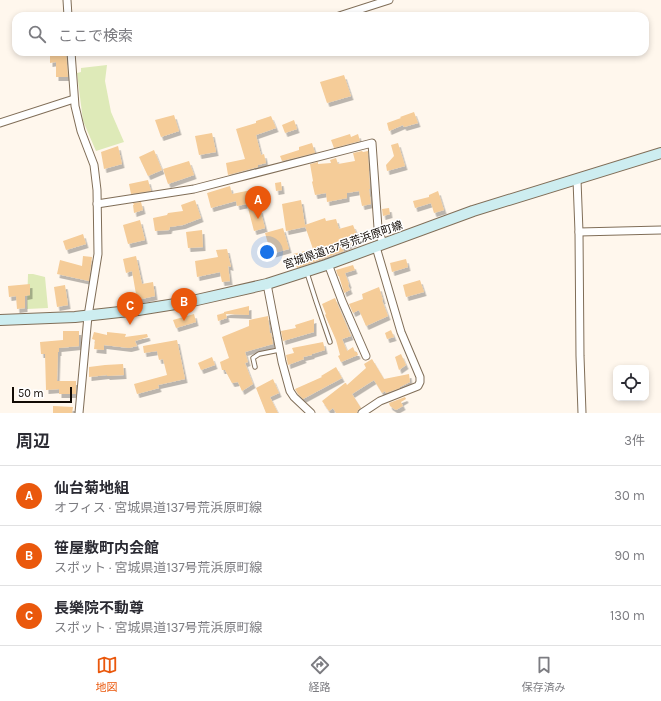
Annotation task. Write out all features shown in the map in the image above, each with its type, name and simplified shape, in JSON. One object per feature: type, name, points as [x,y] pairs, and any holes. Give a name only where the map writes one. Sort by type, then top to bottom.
[{"type":"main road","name":"宮城県道137号荒浜原町線","points":[[0,320],[88,316],[138,310],[188,302],[267,284],[326,265],[473,211],[661,153]]},
{"type":"street","points":[[67,0],[68,12]]},
{"type":"street","points":[[352,12],[389,0]]},
{"type":"street","points":[[71,56],[75,106],[81,132],[94,165],[97,204],[98,254],[88,316],[79,413]]},
{"type":"street","points":[[0,123],[74,99]]},
{"type":"street","points":[[97,204],[194,188],[372,143],[380,245],[397,318],[420,377],[420,382],[418,386],[380,401],[362,413]]},
{"type":"street","points":[[577,180],[580,232],[580,356],[582,413]]},
{"type":"street","points":[[580,232],[661,230]]},
{"type":"street","points":[[330,269],[342,302],[366,356]]},
{"type":"street","points":[[267,284],[282,362],[290,391],[294,397],[311,413]]},
{"type":"lane","points":[[308,276],[330,342]]},
{"type":"lane","points":[[255,367],[253,358],[259,354],[280,350]]},
{"type":"green space","points":[[107,65],[105,81],[111,112],[124,142],[96,151],[83,121],[77,73],[81,72],[81,68]]},
{"type":"green space","points":[[28,274],[45,277],[48,308],[27,309]]},
{"type":"building","points":[[50,56],[66,56],[68,77],[56,77],[56,62],[50,63]]},
{"type":"building","points":[[344,75],[351,96],[327,103],[320,82]]},
{"type":"building","points":[[414,112],[418,123],[404,127],[403,125],[389,131],[387,123]]},
{"type":"building","points":[[174,115],[179,131],[161,137],[155,120]]},
{"type":"building","points":[[271,116],[276,128],[256,135],[261,155],[264,154],[266,163],[258,165],[258,167],[228,175],[226,163],[245,159],[236,129],[256,123],[256,121]]},
{"type":"building","points":[[294,120],[297,129],[285,133],[282,125]]},
{"type":"building","points":[[212,133],[216,152],[199,155],[195,136]]},
{"type":"building","points":[[350,134],[351,137],[358,134],[360,141],[334,148],[331,140]]},
{"type":"building","points":[[312,143],[315,153],[282,161],[280,156],[299,150],[299,147]]},
{"type":"building","points":[[398,143],[405,166],[387,171],[386,165],[394,156],[391,145]]},
{"type":"building","points":[[118,146],[122,164],[104,169],[101,152]]},
{"type":"building","points":[[154,150],[162,170],[148,176],[139,157]]},
{"type":"building","points":[[368,151],[371,204],[362,206],[359,191],[347,193],[347,198],[327,202],[326,193],[315,195],[310,164],[318,162],[318,164],[331,163],[330,160],[336,158],[338,164],[355,161],[353,153]]},
{"type":"building","points":[[189,161],[194,175],[168,184],[163,169]]},
{"type":"building","points":[[148,180],[151,191],[131,194],[129,184]]},
{"type":"building","points":[[281,182],[282,190],[276,191],[275,183]]},
{"type":"building","points":[[230,186],[232,194],[251,190],[255,210],[260,209],[265,228],[254,231],[247,204],[237,206],[236,201],[211,208],[207,193]]},
{"type":"building","points":[[438,191],[444,210],[434,213],[431,203],[415,208],[413,201],[429,197],[429,195]]},
{"type":"building","points":[[195,200],[201,218],[183,225],[170,227],[169,230],[155,231],[153,218],[167,215],[168,213],[183,211],[181,205]]},
{"type":"building","points":[[301,200],[305,225],[325,218],[326,221],[336,219],[339,229],[353,225],[359,240],[342,248],[344,251],[297,268],[293,254],[313,249],[305,226],[286,231],[282,204]]},
{"type":"building","points":[[141,202],[143,210],[134,213],[133,203]]},
{"type":"building","points":[[389,208],[390,214],[383,216],[382,209]]},
{"type":"building","points":[[140,220],[145,240],[128,244],[123,225]]},
{"type":"building","points":[[283,228],[289,249],[271,254],[265,233]]},
{"type":"building","points":[[202,230],[203,247],[188,248],[186,232]]},
{"type":"building","points":[[83,234],[86,244],[66,250],[63,241]]},
{"type":"building","points":[[227,249],[231,267],[228,266],[230,281],[222,282],[220,272],[197,277],[195,261],[218,257],[216,250]]},
{"type":"building","points":[[83,256],[92,257],[89,281],[57,274],[60,260],[82,266]]},
{"type":"building","points":[[136,256],[142,284],[153,282],[155,296],[137,300],[132,271],[126,273],[123,259]]},
{"type":"building","points":[[406,259],[408,267],[392,272],[390,263]]},
{"type":"building","points":[[353,265],[355,270],[345,273],[350,290],[344,293],[336,270]]},
{"type":"building","points":[[420,280],[424,292],[406,297],[403,285]]},
{"type":"building","points":[[30,284],[30,295],[25,296],[25,308],[17,309],[16,296],[9,297],[8,286]]},
{"type":"building","points":[[65,285],[68,305],[57,307],[54,287]]},
{"type":"building","points":[[379,287],[388,316],[366,326],[359,310],[353,313],[349,304],[363,299],[362,294]]},
{"type":"building","points":[[335,298],[351,336],[342,339],[347,351],[353,347],[358,355],[341,362],[338,356],[340,355],[336,340],[322,304]]},
{"type":"building","points":[[249,306],[249,315],[226,314],[227,318],[218,321],[217,315]]},
{"type":"building","points":[[194,314],[196,322],[176,328],[173,320]]},
{"type":"building","points":[[268,316],[273,344],[245,352],[248,362],[245,363],[253,384],[242,391],[238,382],[232,383],[225,370],[222,370],[220,362],[229,358],[222,337],[249,326],[249,320]]},
{"type":"building","points":[[314,319],[314,332],[283,341],[281,331],[296,328],[295,325]]},
{"type":"building","points":[[391,330],[394,337],[387,339],[385,333]]},
{"type":"building","points":[[63,331],[79,331],[79,346],[59,348],[57,381],[76,381],[76,394],[59,394],[59,389],[46,390],[45,354],[41,354],[40,342],[63,340]]},
{"type":"building","points":[[94,332],[107,335],[107,332],[126,334],[125,337],[147,334],[148,337],[135,341],[137,346],[129,348],[104,345],[104,350],[94,349],[95,340],[92,339]]},
{"type":"building","points":[[177,340],[185,379],[158,385],[159,388],[137,394],[134,384],[167,375],[163,359],[159,360],[157,351],[144,353],[143,346]]},
{"type":"building","points":[[323,342],[325,350],[303,357],[304,359],[288,365],[286,355],[294,353],[292,348]]},
{"type":"building","points":[[401,354],[406,365],[399,370],[395,357]]},
{"type":"building","points":[[212,357],[215,365],[201,370],[198,363]]},
{"type":"building","points":[[372,359],[384,379],[409,374],[410,382],[400,388],[382,393],[374,380],[352,394],[361,408],[357,413],[336,413],[333,408],[329,411],[322,401],[345,383],[347,385],[366,368],[364,364]]},
{"type":"building","points":[[123,364],[124,375],[89,377],[89,367]]},
{"type":"building","points":[[336,367],[342,378],[303,399],[298,394],[295,389],[322,377],[321,376]]},
{"type":"building","points":[[273,379],[279,393],[270,397],[278,413],[266,413],[256,388]]},
{"type":"building","points":[[405,397],[406,399],[401,402],[403,406],[396,410],[390,406],[389,403]]},
{"type":"building","points":[[53,406],[73,407],[72,413],[53,413]]},
{"type":"place","name":"仙台菊地組","points":[[258,219]]},
{"type":"place","name":"笹屋敷町内会館","points":[[184,321]]},
{"type":"place","name":"長樂院不動尊","points":[[130,325]]}]
